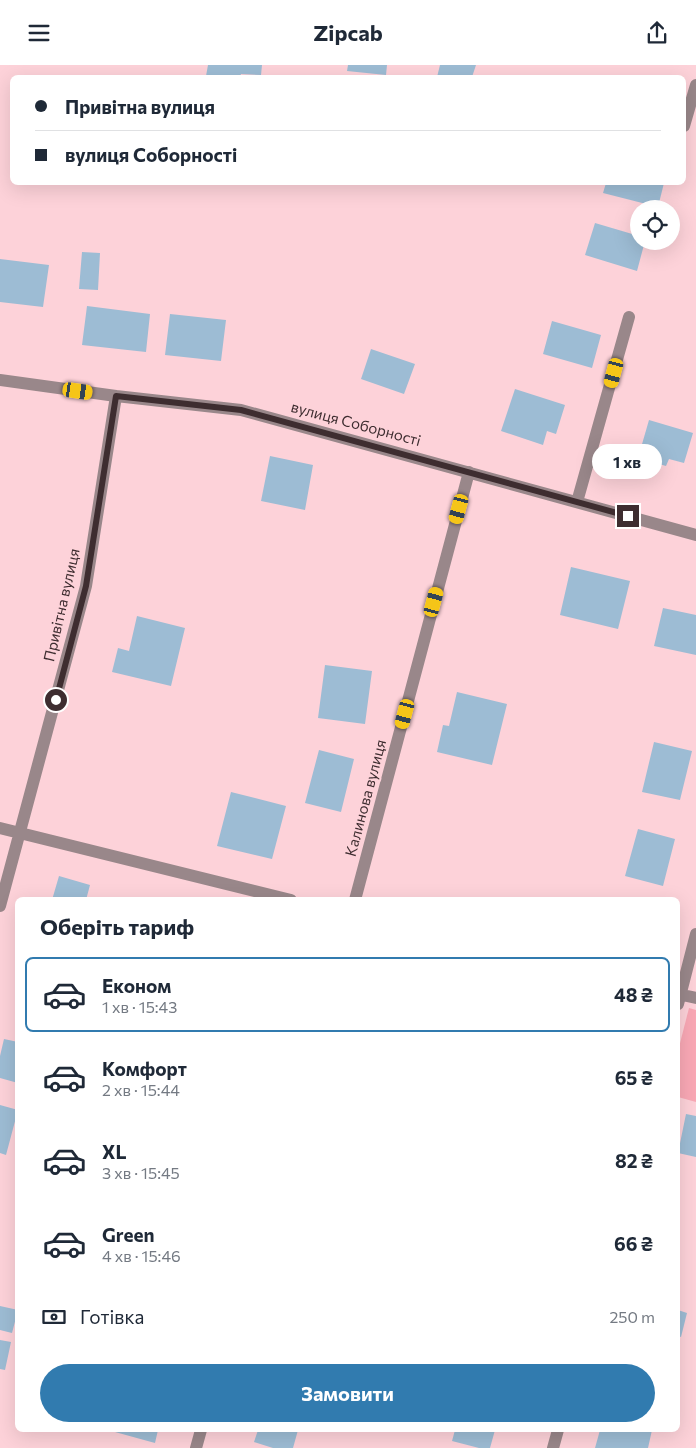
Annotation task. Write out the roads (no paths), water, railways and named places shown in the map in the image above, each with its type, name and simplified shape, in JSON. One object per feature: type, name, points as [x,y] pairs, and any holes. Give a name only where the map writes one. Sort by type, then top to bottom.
[{"type":"street","points":[[686,119],[696,85]]},
{"type":"street","points":[[577,502],[629,317]]},
{"type":"street","name":"вулиця Соборності","points":[[0,379],[116,396],[241,410],[696,535]]},
{"type":"street","name":"Привітна вулиця","points":[[0,906],[86,586],[116,396]]},
{"type":"street","name":"Калинова вулиця","points":[[356,897],[469,472]]},
{"type":"street","points":[[0,828],[280,897]]},
{"type":"street","points":[[680,990],[696,935]]},
{"type":"street","points":[[680,997],[696,998]]},
{"type":"street","points":[[196,1448],[200,1432]]},
{"type":"street","points":[[553,1448],[557,1432]]}]
